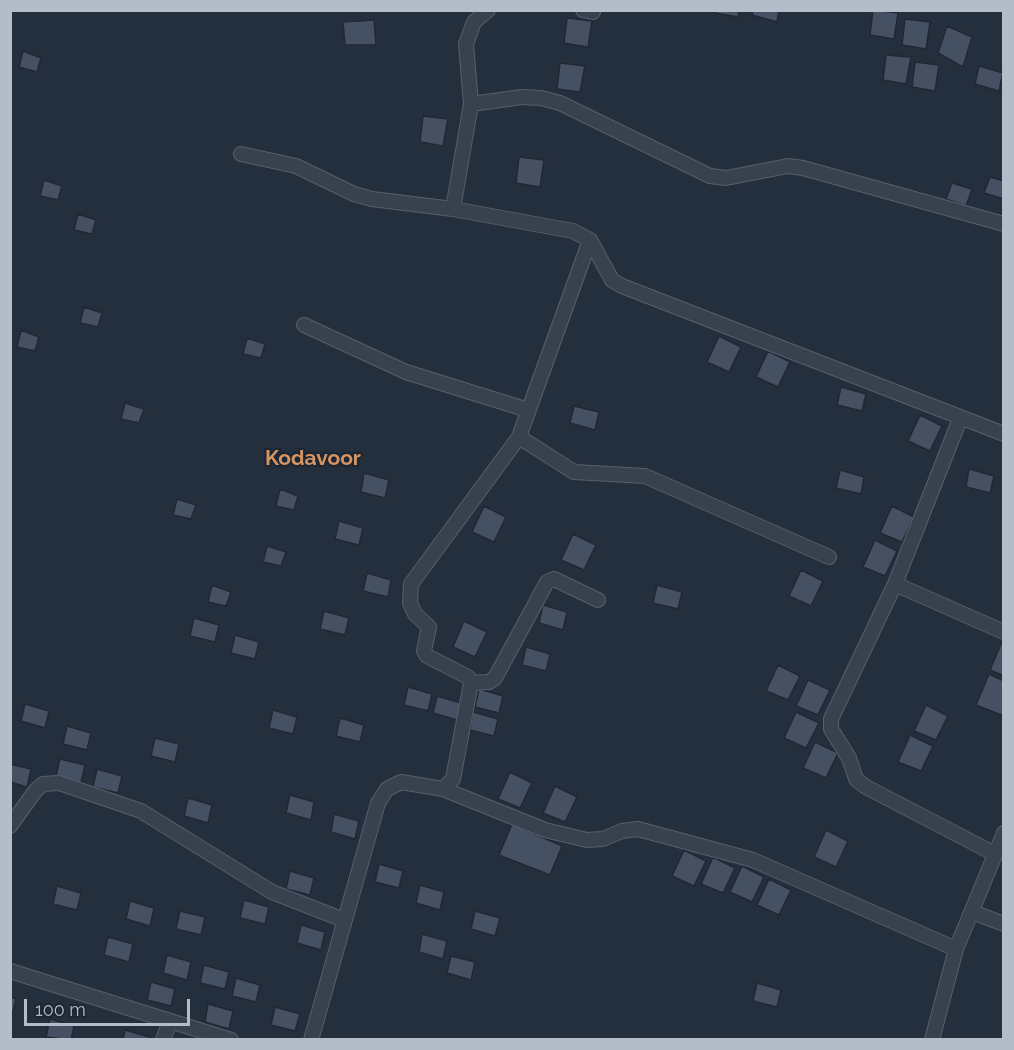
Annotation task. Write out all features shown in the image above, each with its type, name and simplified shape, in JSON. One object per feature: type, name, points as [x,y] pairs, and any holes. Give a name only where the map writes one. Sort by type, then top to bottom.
[{"type":"street","points":[[453,209],[471,104],[466,44],[474,22],[488,10]]},
{"type":"street","points":[[471,104],[541,98],[560,103],[710,176],[726,178],[788,166],[803,168],[1004,224]]},
{"type":"street","points":[[241,154],[296,166],[354,194],[573,231],[590,240],[612,280],[622,286],[960,419],[1004,434]]},
{"type":"street","points":[[443,789],[453,779],[471,683],[468,677],[427,656],[424,651],[429,627],[415,614],[410,603],[411,584],[519,437],[590,240]]},
{"type":"street","points":[[304,326],[406,372],[528,410]]},
{"type":"street","points":[[960,419],[895,584],[831,719],[831,729],[849,758],[855,778],[866,787],[995,854]]},
{"type":"street","points":[[519,437],[574,472],[645,476],[829,557]]},
{"type":"street","points":[[471,683],[489,682],[495,678],[547,582],[554,579],[598,600]]},
{"type":"street","points":[[895,584],[1004,632]]},
{"type":"street","points":[[310,1040],[378,803],[387,789],[401,782],[443,789],[545,830],[587,840],[603,839],[622,831],[639,829],[753,860],[956,949]]},
{"type":"street","points":[[10,826],[36,790],[43,784],[59,783],[141,811],[272,892],[344,920]]},
{"type":"street","points":[[932,1040],[956,949],[1004,832]]},
{"type":"street","points":[[972,912],[1004,924]]},
{"type":"street","points":[[10,971],[231,1040]]},
{"type":"street","points":[[164,1040],[170,1021]]},
{"type":"building","points":[[715,10],[739,10],[738,17],[715,13]]},
{"type":"building","points":[[753,10],[779,10],[777,22],[752,15]]},
{"type":"building","points":[[873,10],[898,13],[894,39],[870,35]]},
{"type":"building","points":[[567,18],[592,21],[588,47],[564,43]]},
{"type":"building","points":[[905,19],[930,22],[926,49],[902,45]]},
{"type":"building","points":[[374,20],[376,45],[345,45],[343,22]]},
{"type":"building","points":[[947,26],[972,37],[963,67],[938,53]]},
{"type":"building","points":[[23,51],[41,58],[37,72],[19,67]]},
{"type":"building","points":[[886,55],[911,57],[906,84],[883,80]]},
{"type":"building","points":[[915,62],[939,65],[935,91],[912,87]]},
{"type":"building","points":[[560,63],[585,66],[580,92],[557,89]]},
{"type":"building","points":[[979,66],[1003,73],[999,91],[975,84]]},
{"type":"building","points":[[423,116],[448,119],[443,146],[420,142]]},
{"type":"building","points":[[519,157],[544,160],[540,187],[516,183]]},
{"type":"building","points":[[990,177],[1004,181],[1004,199],[984,193]]},
{"type":"building","points":[[44,180],[62,186],[58,200],[40,196]]},
{"type":"building","points":[[952,183],[972,189],[966,206],[946,199]]},
{"type":"building","points":[[78,214],[96,220],[92,234],[74,230]]},
{"type":"building","points":[[84,307],[102,313],[98,327],[80,323]]},
{"type":"building","points":[[21,330],[39,337],[35,351],[17,347]]},
{"type":"building","points":[[719,336],[741,347],[729,372],[707,362]]},
{"type":"building","points":[[247,338],[265,344],[261,358],[243,354]]},
{"type":"building","points":[[768,351],[790,362],[778,387],[756,377]]},
{"type":"building","points":[[841,387],[866,394],[862,411],[837,405]]},
{"type":"building","points":[[125,403],[144,409],[139,423],[121,419]]},
{"type":"building","points":[[574,406],[599,412],[595,430],[570,423]]},
{"type":"building","points":[[920,415],[942,426],[930,451],[908,441]]},
{"type":"building","points":[[969,469],[994,476],[990,493],[966,487]]},
{"type":"building","points":[[840,470],[864,477],[861,494],[836,488]]},
{"type":"building","points":[[364,473],[389,480],[385,498],[361,492]]},
{"type":"building","points":[[280,489],[298,496],[294,510],[276,506]]},
{"type":"building","points":[[177,499],[196,505],[191,519],[173,515]]},
{"type":"building","points":[[484,506],[506,517],[494,542],[472,532]]},
{"type":"building","points":[[892,506],[914,517],[902,542],[880,533]]},
{"type":"building","points":[[339,521],[363,528],[359,545],[335,539]]},
{"type":"building","points":[[573,534],[596,545],[584,570],[561,560]]},
{"type":"building","points":[[875,540],[897,551],[885,576],[863,567]]},
{"type":"building","points":[[267,546],[286,552],[281,566],[263,562]]},
{"type":"building","points":[[801,570],[823,581],[811,606],[789,596]]},
{"type":"building","points":[[367,573],[391,580],[388,597],[363,591]]},
{"type":"building","points":[[212,585],[231,592],[226,606],[208,602]]},
{"type":"building","points":[[657,585],[682,592],[678,609],[653,603]]},
{"type":"building","points":[[543,605],[567,612],[563,630],[539,623]]},
{"type":"building","points":[[324,611],[349,618],[345,635],[320,629]]},
{"type":"building","points":[[194,618],[219,625],[215,642],[190,636]]},
{"type":"building","points":[[464,621],[487,632],[475,657],[453,647]]},
{"type":"building","points":[[235,635],[259,642],[255,659],[231,653]]},
{"type":"building","points":[[1004,639],[1004,676],[990,670]]},
{"type":"building","points":[[526,647],[550,654],[546,671],[522,665]]},
{"type":"building","points":[[778,665],[800,676],[788,700],[766,691]]},
{"type":"building","points":[[989,674],[1004,681],[1004,716],[976,705]]},
{"type":"building","points":[[808,680],[830,690],[818,715],[796,706]]},
{"type":"building","points":[[408,687],[432,694],[428,711],[404,705]]},
{"type":"building","points":[[479,689],[503,696],[499,713],[475,707]]},
{"type":"building","points":[[437,696],[461,703],[457,720],[433,713]]},
{"type":"building","points":[[25,704],[49,711],[45,728],[21,721]]},
{"type":"building","points":[[926,705],[948,716],[936,740],[914,731]]},
{"type":"building","points":[[273,710],[297,717],[293,734],[269,728]]},
{"type":"building","points":[[473,712],[498,719],[494,736],[470,730]]},
{"type":"building","points":[[796,712],[819,723],[806,748],[784,738]]},
{"type":"building","points":[[340,718],[364,725],[360,742],[336,736]]},
{"type":"building","points":[[67,726],[91,733],[87,750],[63,744]]},
{"type":"building","points":[[910,735],[933,746],[921,771],[898,762]]},
{"type":"building","points":[[155,738],[179,744],[175,762],[151,756]]},
{"type":"building","points":[[815,742],[838,753],[826,778],[803,768]]},
{"type":"building","points":[[60,759],[85,765],[81,783],[56,776]]},
{"type":"building","points":[[10,764],[31,769],[27,787],[10,782]]},
{"type":"building","points":[[97,769],[122,776],[118,793],[93,787]]},
{"type":"building","points":[[510,772],[532,783],[520,808],[498,799]]},
{"type":"building","points":[[555,786],[577,797],[565,822],[543,813]]},
{"type":"building","points":[[290,795],[314,802],[311,820],[286,813]]},
{"type":"building","points":[[188,798],[212,805],[208,823],[184,816]]},
{"type":"building","points":[[334,814],[359,821],[355,839],[331,832]]},
{"type":"building","points":[[512,824],[562,846],[550,875],[499,855]]},
{"type":"building","points":[[826,830],[848,841],[836,867],[814,857]]},
{"type":"building","points":[[684,850],[706,861],[694,886],[672,876]]},
{"type":"building","points":[[713,857],[735,868],[723,893],[701,884]]},
{"type":"building","points":[[379,864],[403,871],[399,888],[375,882]]},
{"type":"building","points":[[742,866],[764,877],[752,902],[730,892]]},
{"type":"building","points":[[290,871],[314,878],[310,895],[286,889]]},
{"type":"building","points":[[769,879],[791,890],[779,915],[757,905]]},
{"type":"building","points":[[420,885],[444,892],[440,910],[416,903]]},
{"type":"building","points":[[57,886],[81,893],[77,910],[53,904]]},
{"type":"building","points":[[244,900],[269,907],[265,924],[240,918]]},
{"type":"building","points":[[130,901],[154,908],[150,926],[126,919]]},
{"type":"building","points":[[180,911],[205,917],[201,935],[176,929]]},
{"type":"building","points":[[475,911],[500,918],[495,936],[471,929]]},
{"type":"building","points":[[301,925],[325,932],[321,950],[297,943]]},
{"type":"building","points":[[422,934],[447,941],[443,959],[419,952]]},
{"type":"building","points":[[108,937],[133,944],[129,962],[104,955]]},
{"type":"building","points":[[167,955],[191,962],[187,980],[163,973]]},
{"type":"building","points":[[451,956],[475,962],[471,980],[447,973]]},
{"type":"building","points":[[204,965],[229,972],[225,989],[200,983]]},
{"type":"building","points":[[236,978],[260,985],[256,1002],[232,996]]},
{"type":"building","points":[[151,982],[175,989],[171,1006],[147,1000]]},
{"type":"building","points":[[757,983],[781,990],[777,1007],[753,1001]]},
{"type":"building","points":[[10,997],[16,999],[12,1016],[10,1016]]},
{"type":"building","points":[[208,1004],[233,1011],[229,1029],[205,1022]]},
{"type":"building","points":[[275,1007],[300,1014],[295,1031],[271,1025]]},
{"type":"building","points":[[50,1019],[74,1026],[71,1040],[46,1037]]},
{"type":"building","points":[[125,1030],[149,1037],[149,1040],[123,1040]]},
{"type":"district","name":"Kodavoor","points":[[313,459]]}]
